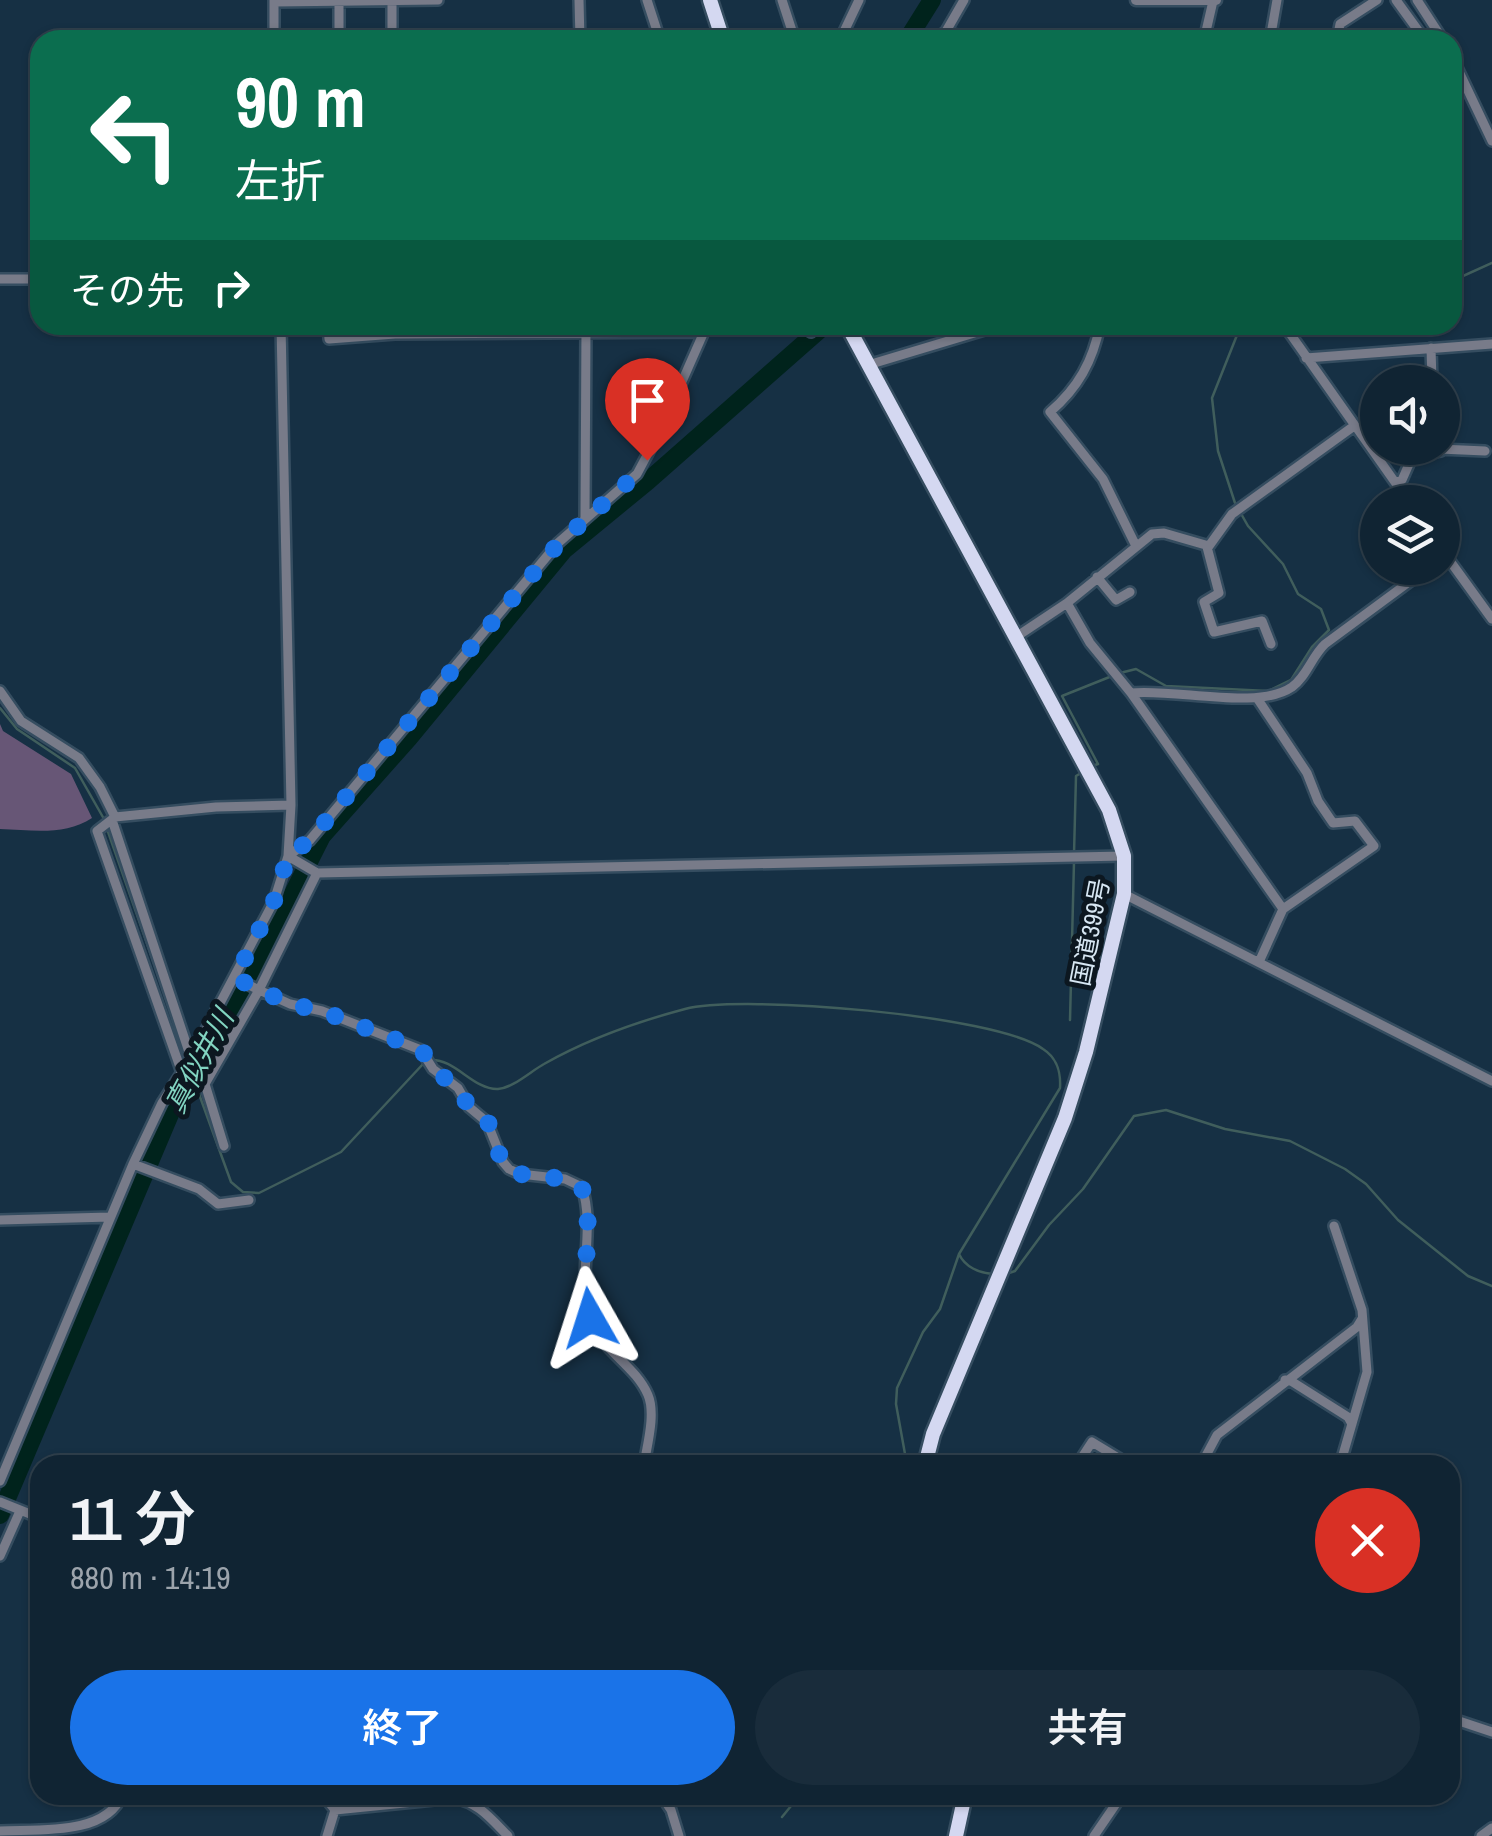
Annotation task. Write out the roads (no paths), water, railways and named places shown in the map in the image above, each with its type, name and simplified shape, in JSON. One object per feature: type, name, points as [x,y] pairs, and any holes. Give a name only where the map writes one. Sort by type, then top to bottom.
[{"type":"highway","points":[[710,0],[720,30]]},
{"type":"highway","name":"国道399号","points":[[852,335],[1109,810],[1124,856],[1124,894],[1066,1118],[928,1455]]},
{"type":"highway","points":[[956,1836],[964,1805]]},
{"type":"street","points":[[274,30],[274,1],[438,0]]},
{"type":"street","points":[[579,0],[580,30]]},
{"type":"street","points":[[647,0],[657,30]]},
{"type":"street","points":[[782,0],[792,30]]},
{"type":"street","points":[[845,30],[859,1],[851,0]]},
{"type":"street","points":[[946,30],[964,0]]},
{"type":"street","points":[[1137,0],[1214,0],[1206,30]]},
{"type":"street","points":[[1272,30],[1278,0]]},
{"type":"street","points":[[1338,30],[1340,24],[1376,0]]},
{"type":"street","points":[[1396,0],[1418,30]]},
{"type":"street","points":[[1417,0],[1436,30]]},
{"type":"street","points":[[339,1],[339,30]]},
{"type":"street","points":[[392,1],[392,30]]},
{"type":"street","points":[[1462,79],[1492,141]]},
{"type":"street","points":[[0,279],[30,279]]},
{"type":"street","points":[[0,1481],[135,1164],[181,1070],[192,1060],[236,978],[291,858],[280,335]]},
{"type":"street","points":[[329,335],[378,335]]},
{"type":"street","points":[[586,335],[586,518]]},
{"type":"street","points":[[291,858],[558,544],[637,474],[647,460],[702,335]]},
{"type":"street","points":[[868,365],[968,335]]},
{"type":"street","points":[[1096,335],[1076,387],[1050,412],[1108,486],[1136,546]]},
{"type":"street","points":[[1291,335],[1396,485]]},
{"type":"street","points":[[1306,358],[1492,344]]},
{"type":"street","points":[[1431,348],[1432,365]]},
{"type":"street","points":[[1206,547],[1215,541],[1236,511],[1354,426]]},
{"type":"street","points":[[1460,449],[1485,450]]},
{"type":"street","points":[[1394,482],[1402,480],[1409,465]]},
{"type":"street","points":[[1016,637],[1159,532],[1206,547]]},
{"type":"street","points":[[1206,547],[1218,593],[1204,602],[1214,632],[1262,621],[1272,644]]},
{"type":"street","points":[[1460,576],[1492,619]]},
{"type":"street","points":[[1097,577],[1116,600],[1130,592]]},
{"type":"street","points":[[1130,693],[1258,698],[1293,686],[1325,644],[1405,585]]},
{"type":"street","points":[[1067,603],[1090,643],[1284,909]]},
{"type":"street","points":[[0,691],[22,722],[79,758],[112,819],[224,1146]]},
{"type":"street","points":[[1258,698],[1307,773],[1333,823],[1354,821],[1374,846],[1284,909],[1259,962]]},
{"type":"street","points":[[181,1070],[97,830],[112,819],[216,807],[291,805]]},
{"type":"street","points":[[291,858],[315,872],[1124,856]]},
{"type":"street","points":[[204,1082],[257,989],[315,872]]},
{"type":"street","points":[[1124,894],[1492,1081]]},
{"type":"street","points":[[236,978],[290,1004],[322,1011],[428,1059],[458,1088],[469,1107],[488,1122],[502,1162],[509,1169],[565,1179],[582,1187],[589,1230],[584,1278],[590,1318],[602,1341],[648,1394],[645,1455]]},
{"type":"street","points":[[135,1164],[199,1189],[218,1204],[249,1200]]},
{"type":"street","points":[[0,1220],[110,1218]]},
{"type":"street","points":[[1334,1226],[1363,1316],[1368,1372],[1343,1455]]},
{"type":"street","points":[[1206,1455],[1216,1435],[1356,1327],[1363,1316]]},
{"type":"street","points":[[1285,1380],[1348,1416],[1352,1424]]},
{"type":"street","points":[[1084,1455],[1092,1442],[1113,1455]]},
{"type":"street","points":[[0,1502],[30,1514]]},
{"type":"street","points":[[0,1556],[18,1509]]},
{"type":"street","points":[[1460,1721],[1492,1732]]},
{"type":"street","points":[[0,1831],[78,1828],[102,1820],[118,1805]]},
{"type":"street","points":[[328,1836],[334,1810],[330,1805]]},
{"type":"street","points":[[334,1810],[384,1805]]},
{"type":"street","points":[[475,1805],[508,1836]]},
{"type":"street","points":[[668,1805],[679,1836]]},
{"type":"street","points":[[1094,1836],[1115,1805]]},
{"type":"street","points":[[1481,1836],[1492,1828]]},
{"type":"waterway","name":"真似井川","points":[[913,30],[932,0]]},
{"type":"waterway","points":[[1462,276],[1492,263]]},
{"type":"waterway","name":"真似井川","points":[[0,1515],[171,1112],[258,963],[322,836],[409,738],[564,550],[814,335]]},
{"type":"waterway","points":[[1120,673],[1136,669],[1166,686],[1268,691],[1291,680],[1312,647],[1329,630],[1321,609],[1298,594],[1283,564],[1248,526],[1235,503],[1218,451],[1212,398],[1237,335]]},
{"type":"waterway","points":[[1095,765],[1098,764],[1062,696],[1112,676]]},
{"type":"waterway","points":[[0,708],[17,729],[75,768],[104,819]]},
{"type":"waterway","points":[[1074,854],[1076,776],[1081,773]]},
{"type":"waterway","points":[[106,826],[181,1041]]},
{"type":"waterway","points":[[1070,1020],[1074,862]]},
{"type":"waterway","points":[[430,1060],[448,1064],[480,1085],[504,1088],[578,1047],[648,1020],[685,1009],[758,1004],[868,1011],[976,1026],[1017,1037],[1052,1056],[1060,1088],[959,1254],[940,1309],[923,1332],[897,1388],[905,1455]]},
{"type":"waterway","points":[[199,1094],[231,1182],[243,1192],[259,1193],[341,1152],[423,1064]]},
{"type":"waterway","points":[[1006,1274],[1015,1271],[1049,1225],[1083,1189],[1134,1116],[1166,1110],[1225,1129],[1290,1141],[1345,1169],[1366,1184],[1398,1220],[1468,1276],[1492,1286]]},
{"type":"waterway","points":[[959,1254],[973,1268],[993,1274]]},
{"type":"waterway","points":[[782,1817],[792,1805]]}]
